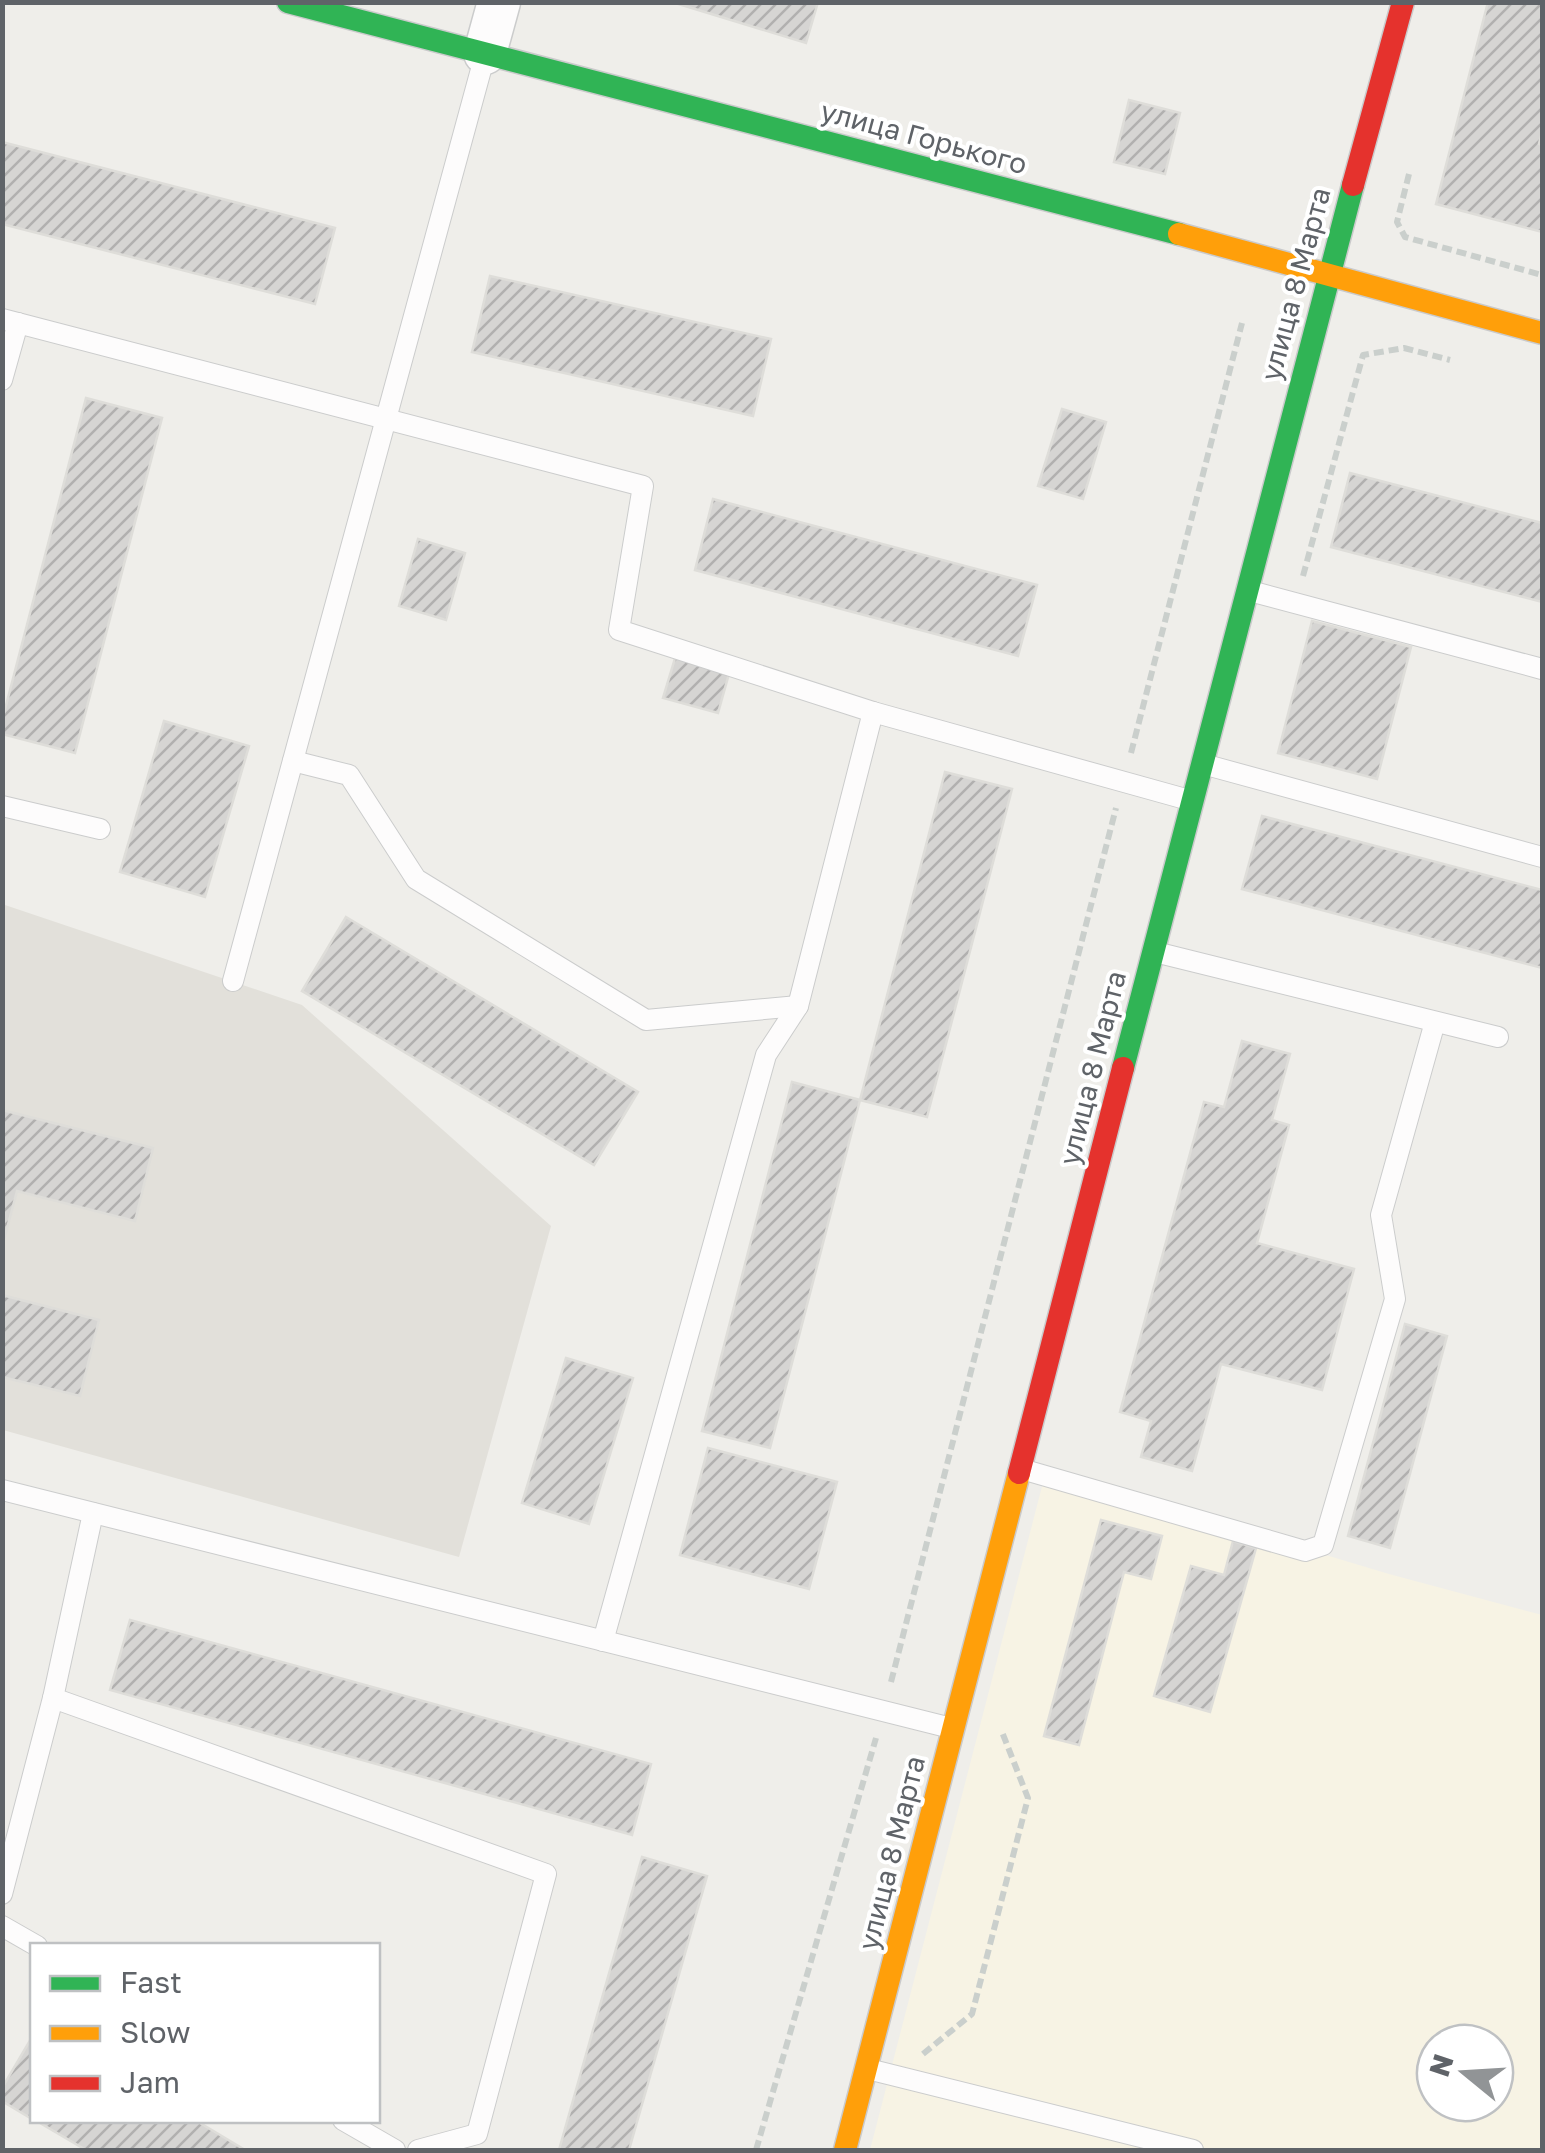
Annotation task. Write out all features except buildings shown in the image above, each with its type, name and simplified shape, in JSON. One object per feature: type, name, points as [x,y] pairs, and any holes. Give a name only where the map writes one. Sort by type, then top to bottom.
[{"type":"street","name":"улица Горького","points":[[288,2],[1542,333]]},
{"type":"street","points":[[485,54],[499,2]]},
{"type":"street","name":"улица 8 Марта","points":[[845,2150],[1328,274],[1403,2]]},
{"type":"lane","points":[[233,981],[485,54]]},
{"type":"lane","points":[[2,380],[10,321],[643,486],[619,630],[873,712],[1192,801]]},
{"type":"lane","points":[[1246,590],[1542,669]]},
{"type":"lane","points":[[603,1640],[766,1056],[798,1006],[873,712]]},
{"type":"lane","points":[[292,761],[349,775],[416,879],[646,1020],[798,1006]]},
{"type":"lane","points":[[1202,763],[1542,858]]},
{"type":"lane","points":[[2,806],[100,830]]},
{"type":"lane","points":[[1154,952],[1498,1037]]},
{"type":"lane","points":[[1020,1468],[1305,1551],[1323,1545],[1395,1299],[1381,1214],[1435,1022]]},
{"type":"lane","points":[[2,1490],[954,1728]]},
{"type":"lane","points":[[2,1894],[54,1698],[93,1513]]},
{"type":"lane","points":[[54,1698],[546,1874],[477,2134],[418,2150]]},
{"type":"lane","points":[[2,1926],[32,1943]]},
{"type":"lane","points":[[866,2069],[1193,2150]]},
{"type":"lane","points":[[348,2123],[395,2150]]},
{"type":"path","points":[[1410,167],[1398,222],[1405,237],[1542,276]]},
{"type":"path","points":[[756,2150],[884,1711],[1242,323]]},
{"type":"path","points":[[1296,602],[1364,355],[1404,348],[1456,362]]},
{"type":"path","points":[[897,2076],[972,2014],[1028,1798],[1002,1730]]},
{"type":"shaded area","points":[[2,904],[302,1005],[551,1226],[459,1557],[3,1430]]},
{"type":"shaded area","points":[[1046,1471],[1389,1574],[1542,1615],[1542,2150],[870,2150]]},
{"type":"traffic: fast","points":[[288,2],[1179,234]]},
{"type":"traffic: fast","points":[[1123,1068],[1353,185]]},
{"type":"traffic: slow","points":[[1179,234],[1542,333]]},
{"type":"traffic: slow","points":[[845,2150],[1019,1473]]},
{"type":"traffic: jam","points":[[1353,185],[1403,2]]},
{"type":"traffic: jam","points":[[1019,1473],[1123,1068]]}]
